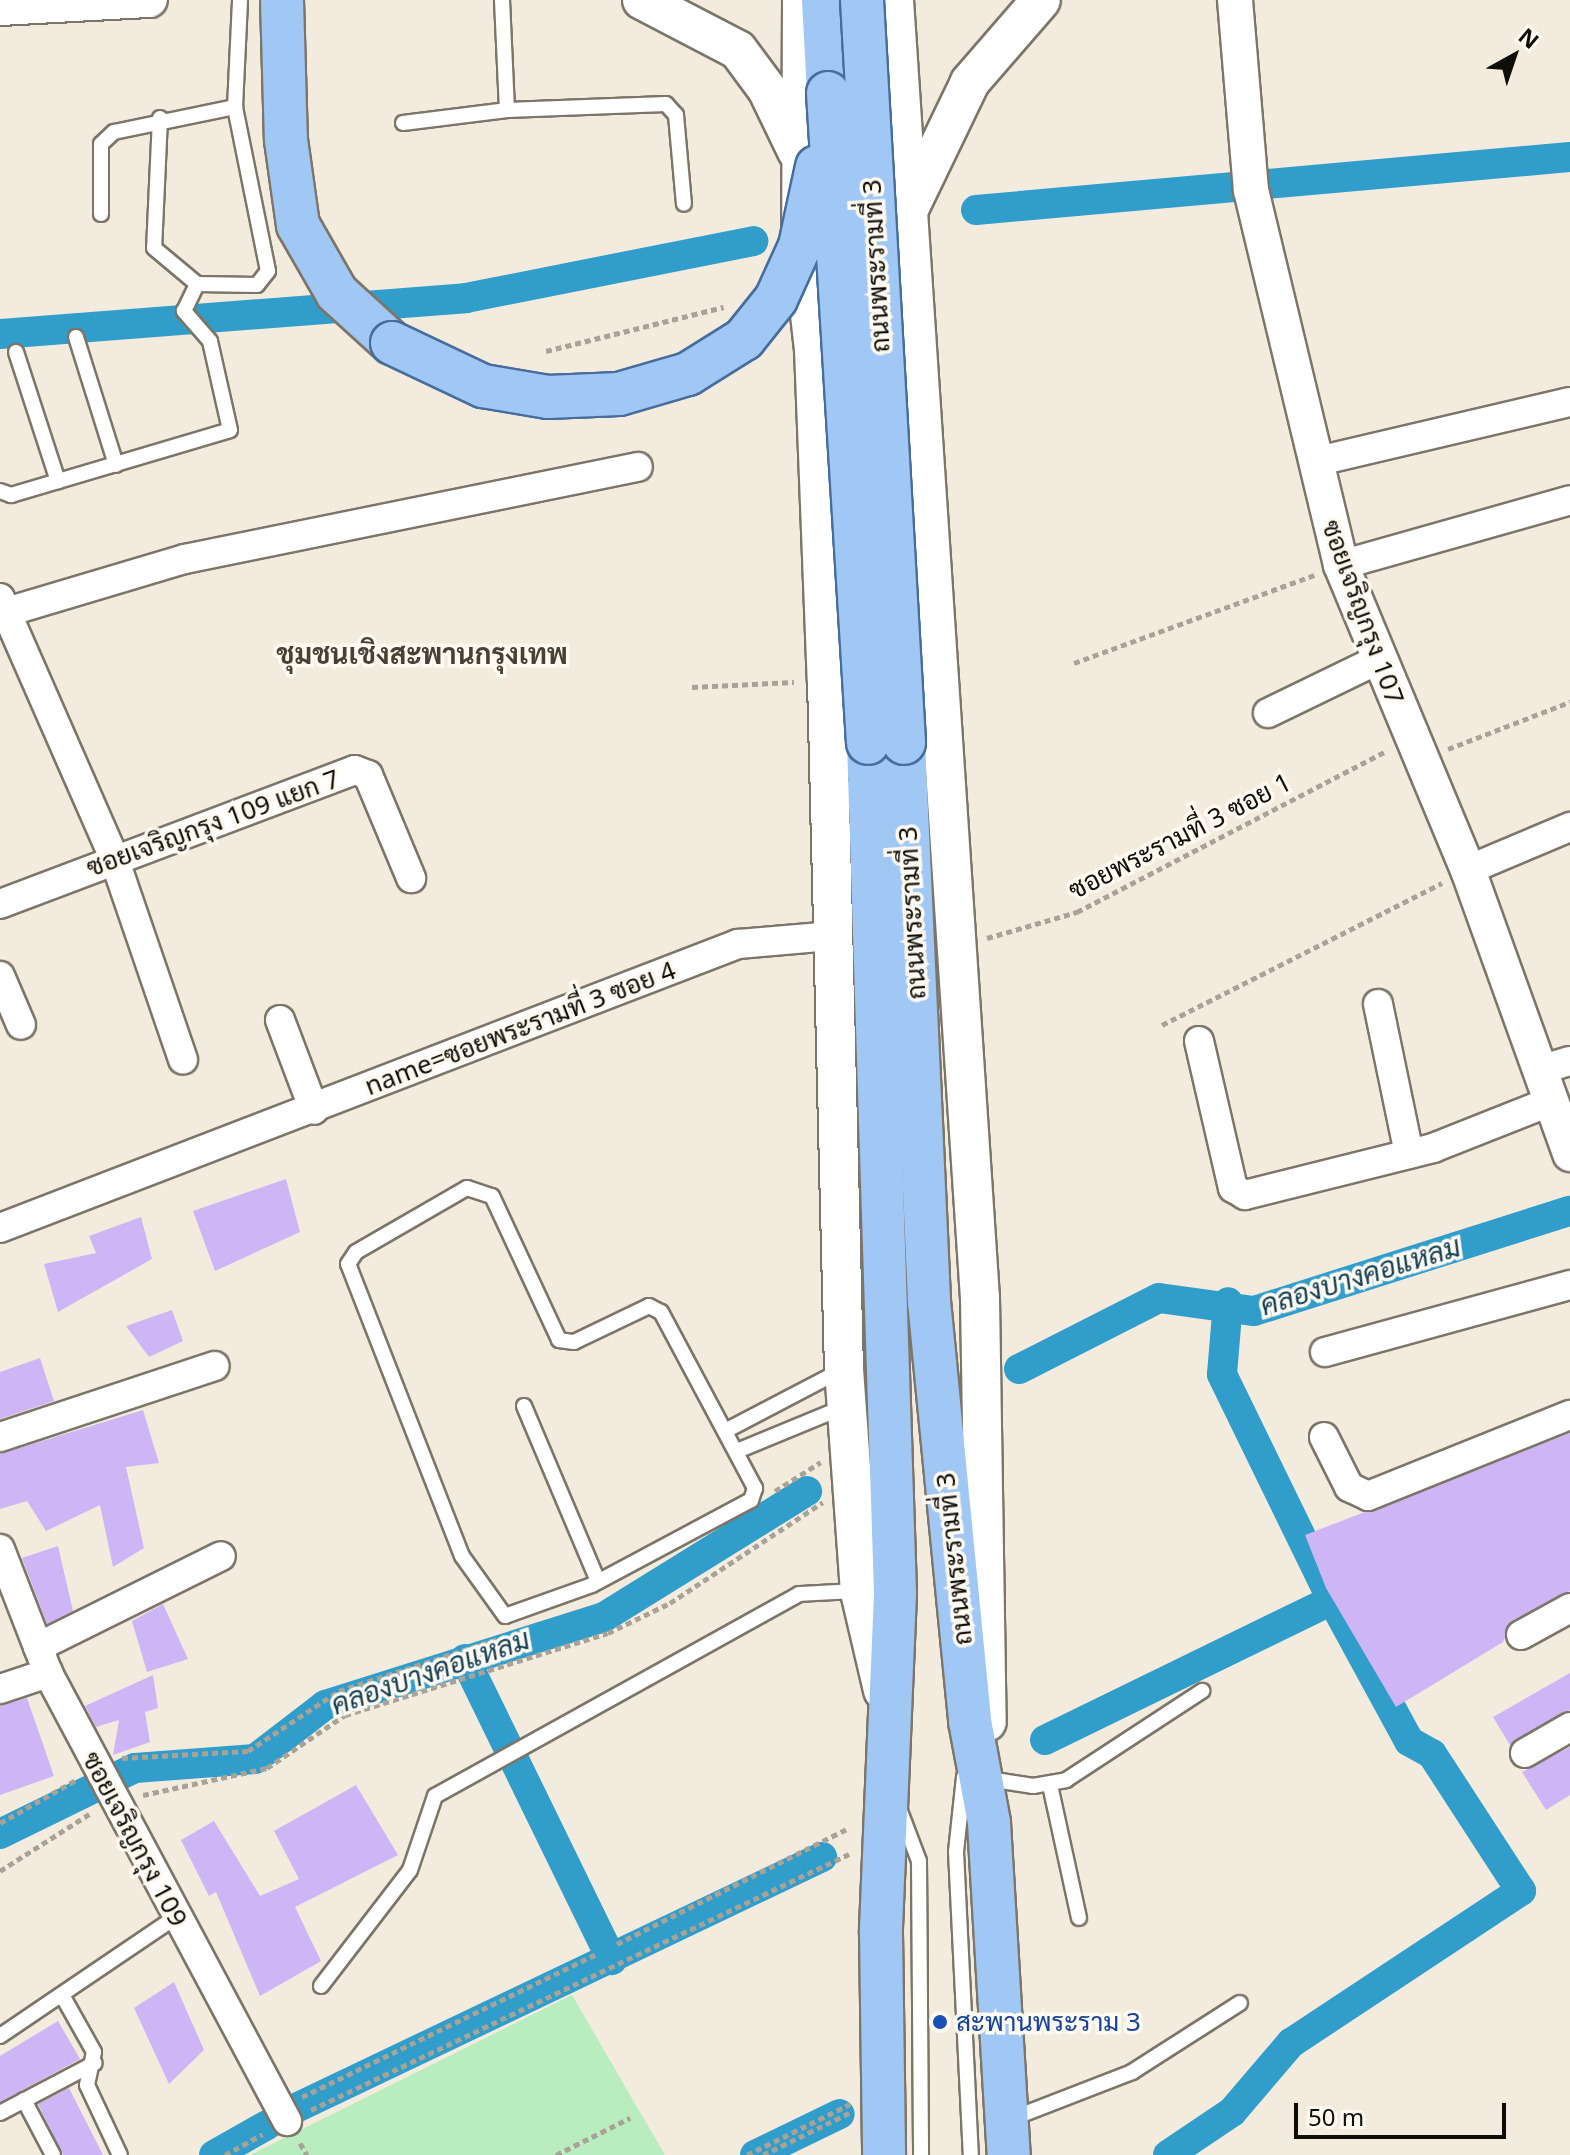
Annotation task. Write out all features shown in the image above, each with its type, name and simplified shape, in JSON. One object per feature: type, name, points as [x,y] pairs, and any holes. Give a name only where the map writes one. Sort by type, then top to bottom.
[{"type":"main road","points":[[282,0],[290,183],[317,267],[392,343],[483,386],[584,399],[688,374],[744,339],[791,272],[828,93]]},
{"type":"main road","points":[[642,0],[738,50],[767,89],[802,161]]},
{"type":"main road","name":"ถนนพระรามที่ 3","points":[[802,0],[802,161],[814,349],[827,680],[831,936],[845,1387],[860,1592],[886,1701]]},
{"type":"main road","name":"ถนนพระรามที่ 3","points":[[823,0],[828,93],[886,743],[929,1301],[970,1721],[989,1823]]},
{"type":"main road","name":"ถนนพระรามที่ 3","points":[[862,0],[886,743],[895,1594],[886,1701],[884,2155]]},
{"type":"main road","name":"ถนนพระรามที่ 3","points":[[894,0],[959,943],[980,1298],[989,1823],[1008,2137]]},
{"type":"main road","points":[[908,213],[970,82],[1041,0]]},
{"type":"main road","points":[[814,349],[836,300],[859,290],[898,308],[918,358]]},
{"type":"street","points":[[0,8],[150,0]]},
{"type":"street","name":"ซอยเจริญกรุง 107","points":[[1235,0],[1250,176],[1314,462],[1341,565],[1377,660],[1554,1077],[1570,1154]]},
{"type":"street","points":[[1314,462],[1570,402]]},
{"type":"street","points":[[183,1059],[114,858],[2,608],[185,559],[638,467]]},
{"type":"street","points":[[1341,565],[1570,500]]},
{"type":"street","points":[[1268,713],[1377,660]]},
{"type":"street","name":"ซอยเจริญกรุง 109 แยก 7","points":[[0,904],[114,858],[355,770],[368,775],[411,878]]},
{"type":"street","points":[[1468,870],[1570,827]]},
{"type":"street","name":"name=ซอยพระรามที่ 3 ซอย 4","points":[[0,1228],[216,1149],[738,944],[831,936]]},
{"type":"street","points":[[0,976],[21,1025]]},
{"type":"street","points":[[1378,1004],[1409,1154]]},
{"type":"street","points":[[280,1020],[314,1110]]},
{"type":"street","points":[[1199,1041],[1233,1188],[1245,1195],[1409,1154],[1554,1077]]},
{"type":"street","points":[[1325,1352],[1570,1285]]},
{"type":"street","points":[[0,1437],[215,1366]]},
{"type":"street","points":[[1324,1437],[1349,1487],[1368,1496],[1570,1415]]},
{"type":"street","name":"ซอยเจริญกรุง 109","points":[[0,1549],[7,1587],[43,1660],[107,1787],[284,2116]]},
{"type":"street","points":[[0,1689],[43,1660],[221,1556]]},
{"type":"street","points":[[1521,1635],[1570,1608]]},
{"type":"street","points":[[1525,1753],[1570,1727]]},
{"type":"lane","points":[[160,118],[154,248],[197,284],[257,285],[268,271],[235,107],[240,0]]},
{"type":"lane","points":[[502,0],[507,110]]},
{"type":"lane","points":[[403,123],[507,110],[666,104],[676,115],[684,204]]},
{"type":"lane","points":[[101,214],[101,144],[129,124],[235,107]]},
{"type":"lane","points":[[0,491],[58,481],[230,430],[210,341],[184,319],[197,284]]},
{"type":"lane","points":[[76,337],[116,465]]},
{"type":"lane","points":[[16,352],[58,481]]},
{"type":"lane","points":[[467,1188],[482,1188],[559,1340],[574,1342],[649,1306],[661,1312],[737,1451],[755,1488],[751,1500],[598,1581],[505,1616],[493,1605],[462,1556],[349,1278],[356,1252],[467,1188]]},
{"type":"lane","points":[[727,1430],[845,1387]]},
{"type":"lane","points":[[737,1451],[845,1387]]},
{"type":"lane","points":[[524,1406],[598,1581]]},
{"type":"lane","points":[[321,1986],[410,1870],[435,1796],[497,1756],[533,1740],[799,1594],[860,1592]]},
{"type":"lane","points":[[988,1779],[1050,1785],[1202,1691]]},
{"type":"lane","points":[[970,1721],[956,1852],[971,2155]]},
{"type":"lane","points":[[888,1778],[919,1861],[921,2155]]},
{"type":"lane","points":[[1050,1785],[1079,1918]]},
{"type":"lane","points":[[0,2036],[176,1917]]},
{"type":"lane","points":[[62,1995],[95,2063],[87,2085],[120,2155]]},
{"type":"lane","points":[[1008,2137],[1132,2072],[1240,2003]]},
{"type":"lane","points":[[0,2113],[95,2063]]},
{"type":"lane","points":[[24,2100],[53,2155]]},
{"type":"path","points":[[546,351],[730,306]]},
{"type":"path","points":[[1074,663],[1341,565]]},
{"type":"path","points":[[692,687],[827,680]]},
{"type":"path","name":"ซอยพระรามที่ 3 ซอย 1","points":[[959,943],[1028,931],[1077,912],[1413,746],[1504,732],[1570,702]]},
{"type":"path","points":[[1162,1025],[1468,870]]},
{"type":"path","points":[[769,1495],[807,1470]]},
{"type":"path","points":[[0,1823],[81,1778],[107,1787],[267,1768],[345,1715],[608,1633],[670,1603],[819,1505]]},
{"type":"path","points":[[0,1871],[107,1787],[248,1751],[339,1691],[516,1633]]},
{"type":"path","points":[[617,1944],[847,1829]]},
{"type":"path","points":[[284,2116],[849,1854]]},
{"type":"path","points":[[225,2155],[284,2116],[597,1954]]},
{"type":"path","points":[[747,2155],[859,2104],[763,2155]]},
{"type":"path","points":[[556,2155],[630,2118]]},
{"type":"green space","points":[[572,1995],[665,2155],[250,2155]]},
{"type":"building","points":[[286,1179],[300,1232],[215,1271],[193,1211]]},
{"type":"building","points":[[141,1217],[152,1259],[58,1312],[44,1264],[96,1253],[89,1236]]},
{"type":"building","points":[[172,1310],[183,1341],[149,1357],[126,1326]]},
{"type":"building","points":[[40,1358],[54,1401],[0,1419],[0,1372]]},
{"type":"building","points":[[143,1410],[159,1463],[126,1467],[144,1548],[113,1567],[100,1505],[46,1531],[27,1501],[0,1509],[0,1454]]},
{"type":"building","points":[[1570,1433],[1570,1591],[1513,1620],[1503,1642],[1396,1707],[1326,1588],[1305,1535]]},
{"type":"building","points":[[58,1546],[73,1611],[47,1624],[22,1558]]},
{"type":"building","points":[[163,1604],[188,1659],[147,1672],[132,1621]]},
{"type":"building","points":[[1570,1673],[1570,1710],[1510,1745],[1493,1717]]},
{"type":"building","points":[[153,1675],[158,1708],[145,1712],[150,1742],[113,1755],[119,1720],[96,1727],[85,1706]]},
{"type":"building","points":[[27,1698],[54,1776],[0,1795],[0,1706]]},
{"type":"building","points":[[1570,1747],[1570,1795],[1546,1810],[1522,1772]]},
{"type":"building","points":[[356,1785],[398,1855],[295,1907],[321,1961],[260,1996],[216,1892],[209,1896],[181,1840],[214,1821],[260,1896],[299,1879],[274,1831]]},
{"type":"building","points":[[174,1982],[204,2050],[169,2084],[134,2008]]},
{"type":"building","points":[[58,2021],[80,2059],[0,2102],[0,2056]]},
{"type":"building","points":[[69,2088],[103,2155],[63,2155],[38,2104]]},
{"type":"waterway","points":[[976,210],[1570,157]]},
{"type":"waterway","points":[[0,334],[466,298],[753,241]]},
{"type":"waterway","name":"คลองบางคอแหลม","points":[[1019,1369],[1159,1298],[1254,1311],[1570,1211]]},
{"type":"waterway","points":[[1045,1740],[1332,1600],[1222,1374],[1228,1302]]},
{"type":"waterway","name":"คลองบางคอแหลม","points":[[0,1834],[135,1768],[255,1759],[325,1705],[604,1617],[807,1491]]},
{"type":"waterway","points":[[1168,2155],[1232,2112],[1291,2043],[1521,1891],[1432,1754],[1409,1741],[1332,1600]]},
{"type":"waterway","points":[[465,1659],[612,1960]]},
{"type":"waterway","points":[[296,2108],[822,1857]]},
{"type":"waterway","points":[[755,2155],[840,2114]]},
{"type":"waterway","points":[[214,2155],[267,2125]]},
{"type":"place","name":"สะพานพระราม 3","points":[[940,2022]]},
{"type":"district","name":"ชุมชนเชิงสะพานกรุงเทพ","points":[[422,653]]}]
